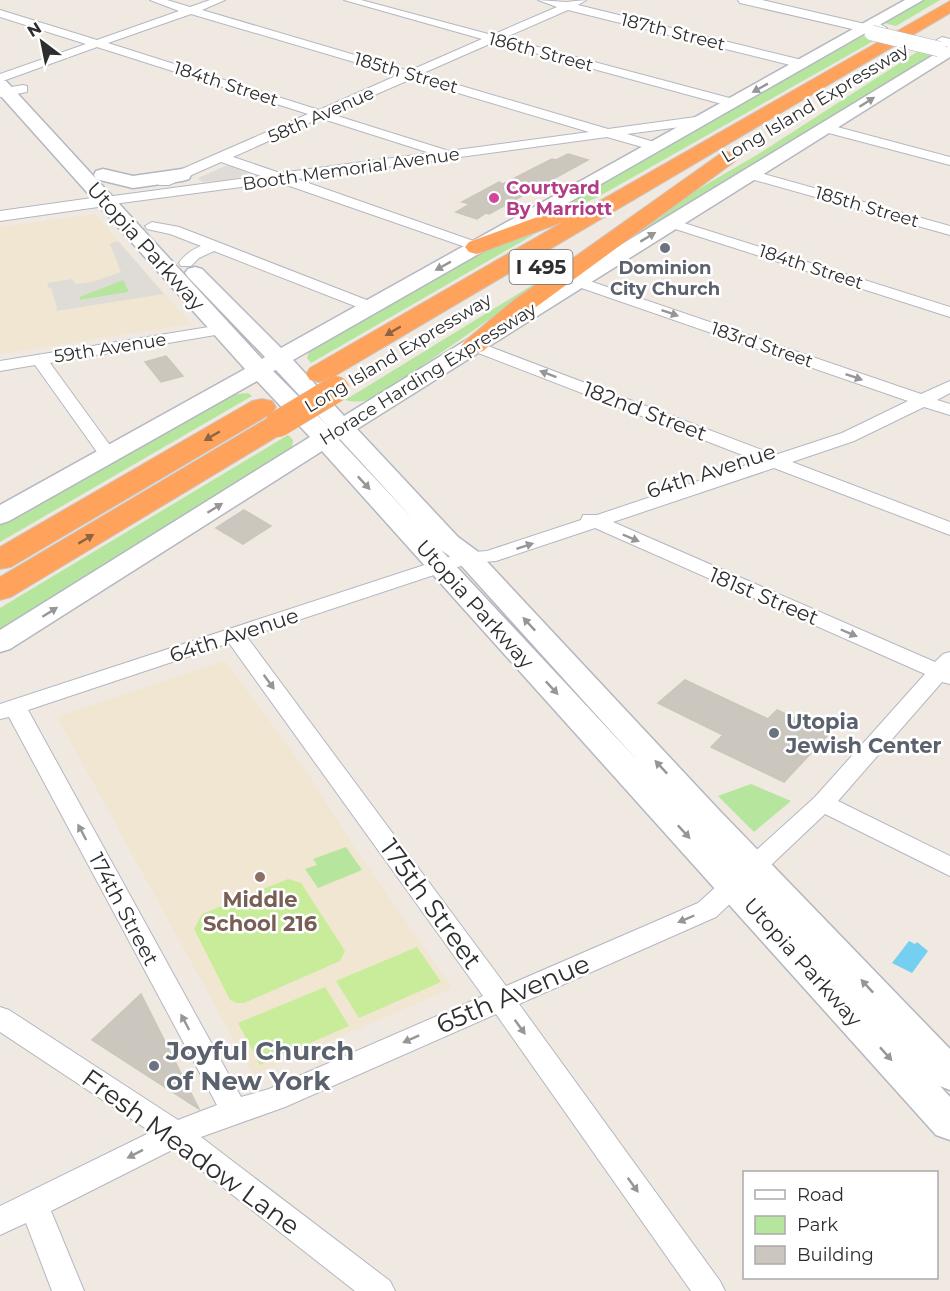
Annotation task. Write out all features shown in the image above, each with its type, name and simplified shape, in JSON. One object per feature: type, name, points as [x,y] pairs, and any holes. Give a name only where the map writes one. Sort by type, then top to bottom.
[{"type":"highway","name":"Long Island Expressway","points":[[0,590],[270,416],[715,143],[950,6]]},
{"type":"highway","name":"Long Island Expressway","points":[[328,381],[746,144],[950,22]]},
{"type":"highway","points":[[477,247],[585,206],[715,143]]},
{"type":"highway","points":[[474,346],[523,305],[746,144]]},
{"type":"highway","name":"Long Island Expressway","points":[[0,560],[270,416]]},
{"type":"main road","points":[[0,516],[802,64],[872,30],[916,0]]},
{"type":"main road","name":"Horace Harding Expressway","points":[[0,643],[575,281],[826,128],[946,48]]},
{"type":"main road","name":"Utopia Parkway","points":[[5,83],[103,175],[115,200],[152,226],[186,263],[269,365],[744,876],[950,1123]]},
{"type":"main road","name":"Utopia Parkway","points":[[5,83],[115,200],[221,330],[269,365]]},
{"type":"main road","points":[[103,175],[134,182],[182,175]]},
{"type":"main road","name":"Utopia Parkway","points":[[744,876],[950,1074]]},
{"type":"street","name":"185th Street","points":[[155,0],[656,147]]},
{"type":"street","points":[[5,83],[99,44],[220,0]]},
{"type":"street","name":"186th Street","points":[[349,0],[733,103]]},
{"type":"street","name":"187th Street","points":[[543,0],[802,64]]},
{"type":"street","name":"58th Avenue","points":[[115,200],[223,158],[581,0]]},
{"type":"street","points":[[745,0],[946,48]]},
{"type":"street","name":"184th Street","points":[[0,13],[451,155]]},
{"type":"street","name":"Booth Memorial Avenue","points":[[0,216],[703,120]]},
{"type":"street","points":[[826,128],[950,161]]},
{"type":"street","points":[[223,158],[477,247]]},
{"type":"street","name":"185th Street","points":[[749,174],[950,231]]},
{"type":"street","name":"184th Street","points":[[671,223],[950,312]]},
{"type":"street","points":[[152,226],[174,231],[371,307]]},
{"type":"street","points":[[186,263],[194,255],[212,246]]},
{"type":"street","name":"183rd Street","points":[[575,281],[950,410]]},
{"type":"street","name":"59th Avenue","points":[[0,366],[221,330]]},
{"type":"street","name":"182nd Street","points":[[474,346],[950,529]]},
{"type":"street","points":[[40,360],[108,455]]},
{"type":"street","name":"64th Avenue","points":[[917,398],[950,370]]},
{"type":"street","name":"64th Avenue","points":[[8,710],[454,562],[489,557],[587,518],[769,458],[848,437],[917,398],[950,386]]},
{"type":"street","name":"181st Street","points":[[587,518],[946,669]]},
{"type":"street","name":"175th Street","points":[[234,635],[501,1000],[709,1291]]},
{"type":"street","name":"65th Avenue","points":[[0,1221],[176,1134],[234,1110],[275,1099],[707,910],[823,803],[946,669]]},
{"type":"street","name":"174th Street","points":[[8,710],[234,1110]]},
{"type":"street","points":[[823,803],[950,867]]},
{"type":"street","name":"Fresh Meadow Lane","points":[[0,1018],[176,1134],[379,1291]]},
{"type":"street","points":[[34,1206],[68,1291]]},
{"type":"shaded area","points":[[225,166],[233,166],[252,175],[203,182],[198,178]]},
{"type":"shaded area","points":[[95,214],[191,324],[0,354],[0,227]]},
{"type":"shaded area","points":[[118,241],[164,294],[56,311],[57,307],[51,288],[47,283],[73,279],[75,284],[92,282],[121,272],[110,244]],"holes":[[[123,280],[129,292],[80,300],[79,297]]]},
{"type":"shaded area","name":"Middle School 216","points":[[225,661],[309,775],[349,839],[452,988],[253,1075],[57,717]]},
{"type":"green space","points":[[925,0],[940,0],[896,26],[884,23]]},
{"type":"green space","points":[[863,36],[877,39],[596,198],[539,222],[535,221]]},
{"type":"green space","points":[[920,50],[935,53],[587,267],[678,201],[760,153]]},
{"type":"green space","points":[[540,231],[311,363],[307,358],[310,349],[480,253]]},
{"type":"green space","points":[[124,279],[130,292],[80,300],[79,297]]},
{"type":"green space","points":[[542,279],[523,296],[383,393],[365,401],[345,400]]},
{"type":"green space","points":[[248,393],[252,396],[0,542],[0,525],[229,395]]},
{"type":"green space","points":[[288,435],[293,440],[292,447],[0,630],[0,608]]},
{"type":"green space","points":[[751,784],[791,801],[754,832],[718,796]]},
{"type":"green space","points":[[346,847],[362,870],[318,888],[305,869],[317,865],[313,859]]},
{"type":"green space","points":[[288,879],[301,883],[345,951],[340,961],[244,1003],[230,1000],[194,929],[202,914]]},
{"type":"green space","points":[[417,947],[441,982],[359,1018],[336,981]]},
{"type":"green space","points":[[325,987],[349,1026],[260,1065],[238,1023]]},
{"type":"water","points":[[909,941],[915,944],[917,942],[928,951],[912,973],[892,963]]},
{"type":"building","points":[[568,154],[588,160],[477,219],[456,212],[470,204],[462,202],[499,182],[503,184],[552,159],[556,160]]},
{"type":"building","points":[[166,356],[183,376],[161,382],[145,362]]},
{"type":"building","points":[[244,510],[271,526],[243,544],[216,528]]},
{"type":"building","name":"Utopia Jewish Center","points":[[685,680],[768,719],[777,710],[829,734],[784,782],[711,747],[723,735],[658,703]]},
{"type":"building","name":"Joyful Church of New York","points":[[141,994],[199,1109],[92,1040]]},
{"type":"place","name":"Courtyard By Marriott","points":[[494,198]]},
{"type":"place","name":"Dominion City Church","points":[[665,248]]},
{"type":"place","name":"Utopia Jewish Center","points":[[774,733]]},
{"type":"place","name":"Middle School 216","points":[[260,877]]},
{"type":"place","name":"Joyful Church of New York","points":[[154,1066]]}]
